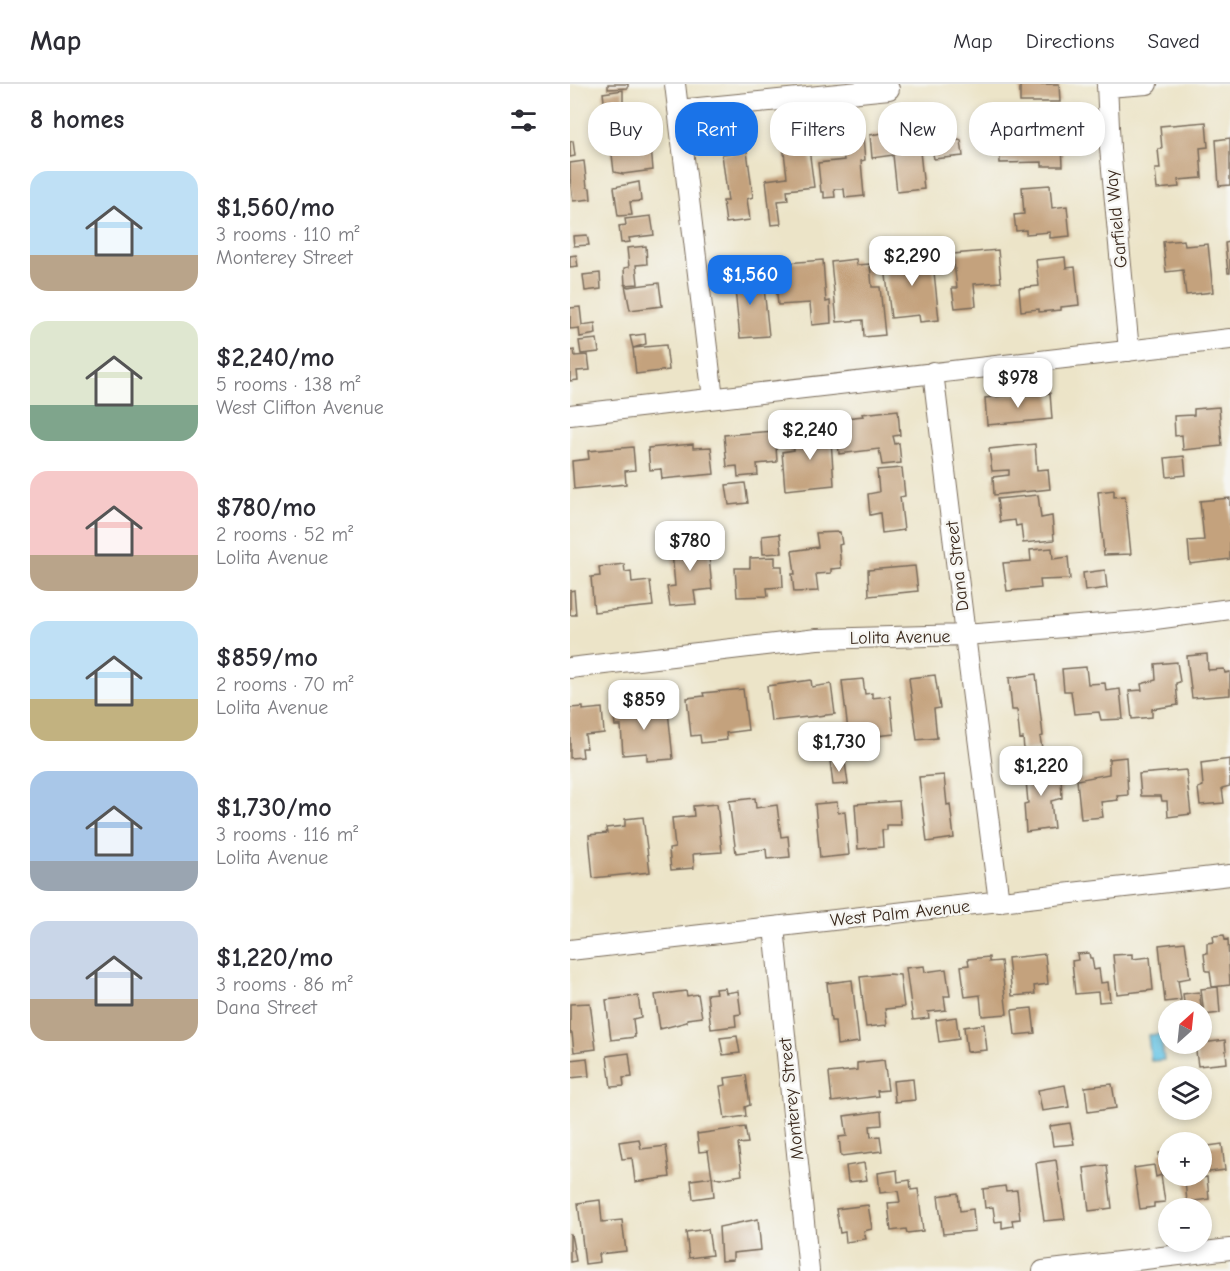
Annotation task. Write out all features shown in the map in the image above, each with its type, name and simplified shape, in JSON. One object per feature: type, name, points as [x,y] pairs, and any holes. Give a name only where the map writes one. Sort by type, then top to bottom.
[{"type":"street","points":[[675,84],[677,102]]},
{"type":"street","name":"Garfield Way","points":[[1130,351],[1110,148],[1107,85],[1147,84]]},
{"type":"street","points":[[758,102],[889,89]]},
{"type":"street","points":[[684,156],[713,398]]},
{"type":"street","points":[[570,415],[1230,339]]},
{"type":"street","name":"Dana Street","points":[[933,372],[999,902]]},
{"type":"street","name":"Lolita Avenue","points":[[570,668],[817,639],[965,635],[1140,621],[1230,609]]},
{"type":"street","name":"West Palm Avenue","points":[[570,950],[1230,875]]},
{"type":"street","name":"Monterey Street","points":[[774,927],[809,1271]]},
{"type":"street","points":[[1043,1271],[1230,1250]]},
{"type":"water","points":[[1158,1034],[1158,1054],[1163,1054],[1164,1060],[1151,1061],[1148,1035]]},
{"type":"building","points":[[608,84],[628,84],[628,88],[608,89]]},
{"type":"building","points":[[1020,84],[1059,84],[1060,102],[1020,102]]},
{"type":"building","points":[[623,90],[623,102],[604,102],[603,93]]},
{"type":"building","points":[[1206,122],[1208,147],[1200,148],[1202,178],[1178,180],[1179,187],[1157,189],[1155,169],[1160,169],[1158,149],[1162,149],[1160,126]]},
{"type":"building","points":[[878,134],[878,156],[886,156],[872,158],[870,135]]},
{"type":"building","points":[[1230,138],[1230,185],[1219,186],[1216,140]]},
{"type":"building","points":[[957,140],[961,140],[963,156],[934,159],[933,156],[957,156]]},
{"type":"building","points":[[573,141],[575,156],[570,157],[570,142]]},
{"type":"building","points":[[612,156],[652,156],[653,170],[623,174],[614,172]]},
{"type":"building","points":[[722,156],[748,156],[753,197],[747,199],[750,220],[726,223],[723,201],[728,201]]},
{"type":"building","points":[[784,156],[810,156],[814,187],[787,190],[788,200],[778,201],[781,224],[771,225],[766,180],[787,177]]},
{"type":"building","points":[[844,156],[865,156],[865,160],[861,161],[864,196],[845,198],[844,189],[834,189],[835,197],[824,198],[824,192],[821,192],[818,163],[844,160]]},
{"type":"building","points":[[893,156],[920,156],[924,189],[897,192]]},
{"type":"building","points":[[1000,156],[1063,156],[1063,166],[1042,166],[1042,162],[1000,163]]},
{"type":"building","points":[[584,161],[591,199],[573,201],[570,163]]},
{"type":"building","points":[[639,182],[641,201],[630,202],[632,215],[618,216],[614,187]]},
{"type":"building","points":[[1050,185],[1052,208],[1067,206],[1070,236],[1050,238],[1050,232],[1026,234],[1026,230],[1016,231],[1014,215],[1024,214],[1022,187]]},
{"type":"building","points":[[651,216],[654,235],[629,238],[630,242],[621,243],[619,226],[626,225],[625,219]]},
{"type":"building","points":[[587,235],[589,245],[574,246],[573,236]]},
{"type":"building","points":[[1184,240],[1185,246],[1208,244],[1213,292],[1186,295],[1183,270],[1166,272],[1163,242]]},
{"type":"building","points":[[1230,242],[1230,273],[1228,273],[1225,243]]},
{"type":"building","points":[[646,246],[647,264],[636,265],[638,284],[625,285],[624,268],[629,267],[627,248]]},
{"type":"building","points":[[998,250],[1001,282],[974,284],[976,306],[955,308],[952,288],[957,288],[953,254]]},
{"type":"building","points":[[932,253],[939,320],[920,322],[919,315],[891,318],[884,258]]},
{"type":"building","points":[[576,255],[578,266],[570,267],[570,256]]},
{"type":"building","points":[[1065,257],[1066,268],[1075,267],[1079,305],[1061,307],[1061,310],[1021,311],[1019,288],[1039,286],[1036,260]]},
{"type":"building","points":[[856,259],[857,265],[870,264],[872,287],[880,287],[885,335],[864,337],[863,320],[837,322],[831,262]]},
{"type":"building","points":[[823,260],[826,302],[830,301],[831,323],[812,325],[810,303],[778,305],[774,264]]},
{"type":"building","points":[[752,268],[754,288],[764,288],[769,336],[740,338],[733,270]]},
{"type":"building","points":[[600,273],[601,289],[585,291],[583,275]]},
{"type":"building","points":[[659,283],[662,306],[630,310],[625,285],[628,287]]},
{"type":"building","points":[[580,307],[582,325],[595,323],[596,334],[580,337],[579,328],[570,329],[570,308]]},
{"type":"building","points":[[645,334],[646,344],[633,348],[630,336]]},
{"type":"building","points":[[597,339],[599,352],[581,354],[579,341]]},
{"type":"building","points":[[666,345],[669,370],[636,374],[633,348]]},
{"type":"building","points":[[574,350],[575,356],[588,355],[590,370],[577,371],[578,380],[570,381],[570,351]]},
{"type":"building","points":[[1050,393],[1052,419],[987,425],[985,398]]},
{"type":"building","points":[[1219,407],[1222,446],[1183,450],[1182,435],[1175,436],[1174,416],[1194,415],[1194,409]]},
{"type":"building","points":[[898,410],[900,435],[893,436],[895,444],[899,443],[901,463],[882,465],[879,449],[839,454],[836,419]]},
{"type":"building","points":[[830,425],[834,485],[785,490],[782,452],[794,450],[794,444],[809,443],[808,427]]},
{"type":"building","points":[[775,431],[777,462],[757,464],[758,475],[738,477],[737,466],[727,467],[724,435]]},
{"type":"building","points":[[693,444],[693,448],[711,447],[714,474],[662,479],[661,469],[650,470],[648,448]]},
{"type":"building","points":[[1035,444],[1037,470],[1048,469],[1050,489],[994,495],[993,477],[1009,475],[1009,470],[992,471],[989,449]]},
{"type":"building","points":[[633,447],[635,470],[625,471],[626,484],[574,489],[572,461],[589,459],[588,451]]},
{"type":"building","points":[[1184,456],[1186,475],[1167,477],[1165,458]]},
{"type":"building","points":[[902,468],[905,496],[900,497],[904,530],[882,533],[880,513],[870,515],[868,494],[879,492],[877,470]]},
{"type":"building","points":[[745,483],[748,503],[729,505],[726,485]]},
{"type":"building","points":[[1114,490],[1114,497],[1125,496],[1131,554],[1104,555],[1098,492]]},
{"type":"building","points":[[1038,495],[1041,518],[1052,516],[1054,540],[1023,543],[1021,525],[1016,526],[1015,520],[1000,522],[997,499]]},
{"type":"building","points":[[1230,498],[1230,559],[1190,564],[1188,541],[1204,540],[1200,501]]},
{"type":"building","points":[[840,532],[841,568],[831,569],[831,573],[816,574],[818,591],[794,592],[792,574],[795,574],[792,551],[818,547],[816,533]]},
{"type":"building","points":[[780,534],[782,553],[763,554],[762,536]]},
{"type":"building","points":[[704,539],[705,547],[708,546],[712,589],[694,591],[696,604],[670,606],[667,587],[675,586],[672,552],[679,552],[678,542]]},
{"type":"building","points":[[1052,548],[1053,559],[1068,557],[1070,579],[1040,580],[1041,588],[1007,591],[1003,563],[1031,561],[1030,550]]},
{"type":"building","points":[[775,557],[775,566],[782,566],[783,587],[767,588],[768,596],[737,597],[735,568],[750,568],[750,558]]},
{"type":"building","points":[[624,564],[625,572],[631,571],[632,583],[650,581],[653,606],[594,612],[591,577],[600,576],[599,567]]},
{"type":"building","points":[[915,566],[918,591],[869,596],[868,570]]},
{"type":"building","points":[[1105,570],[1107,588],[1085,591],[1083,573]]},
{"type":"building","points":[[574,590],[576,615],[570,615],[570,591]]},
{"type":"building","points":[[1207,654],[1208,670],[1224,669],[1225,673],[1230,672],[1230,695],[1192,698],[1187,656]]},
{"type":"building","points":[[1177,662],[1180,682],[1176,683],[1178,705],[1152,709],[1152,717],[1132,719],[1129,691],[1142,690],[1141,684],[1156,680],[1155,664]]},
{"type":"building","points":[[1086,667],[1088,684],[1105,683],[1106,691],[1120,689],[1123,719],[1101,720],[1099,712],[1074,714],[1071,691],[1064,691],[1062,669]]},
{"type":"building","points":[[1036,674],[1043,736],[1040,737],[1042,748],[1024,750],[1023,738],[1020,739],[1017,710],[1012,710],[1009,678]]},
{"type":"building","points":[[935,675],[940,708],[934,709],[937,738],[917,740],[909,678]]},
{"type":"building","points":[[863,679],[865,694],[872,693],[872,698],[890,696],[894,734],[849,739],[842,681]]},
{"type":"building","points":[[811,680],[812,687],[831,684],[835,714],[771,721],[767,686]]},
{"type":"building","points":[[743,689],[748,730],[726,733],[727,740],[701,743],[700,735],[691,736],[687,698],[704,696],[703,693]]},
{"type":"building","points":[[637,700],[639,713],[668,711],[673,759],[647,761],[647,753],[623,755],[621,726],[615,726],[613,702]]},
{"type":"building","points":[[583,707],[583,710],[602,708],[604,733],[585,735],[587,748],[582,748],[583,757],[570,758],[570,708]]},
{"type":"building","points":[[1126,757],[1128,795],[1117,796],[1118,800],[1101,802],[1103,817],[1081,819],[1077,780],[1109,774],[1109,759]]},
{"type":"building","points":[[836,759],[837,763],[845,762],[848,784],[833,785],[830,760]]},
{"type":"building","points":[[1230,759],[1230,786],[1222,788],[1224,803],[1200,805],[1198,788],[1203,786],[1201,763]]},
{"type":"building","points":[[1055,765],[1056,778],[1061,778],[1062,798],[1051,801],[1054,828],[1026,832],[1024,804],[1028,803],[1025,769]]},
{"type":"building","points":[[1186,770],[1191,814],[1168,817],[1167,801],[1162,801],[1161,796],[1141,796],[1139,774]]},
{"type":"building","points":[[944,775],[954,838],[927,842],[919,777]]},
{"type":"building","points":[[755,798],[756,808],[777,805],[781,837],[788,836],[790,857],[767,859],[766,849],[736,853],[729,801]]},
{"type":"building","points":[[899,801],[901,825],[887,825],[887,830],[882,830],[883,847],[858,849],[855,804]]},
{"type":"building","points":[[837,802],[838,813],[845,812],[849,855],[820,858],[815,804]]},
{"type":"building","points":[[717,804],[722,852],[693,854],[694,868],[671,870],[669,849],[675,848],[672,818],[694,816],[693,806]]},
{"type":"building","points":[[643,817],[650,872],[593,878],[589,835],[607,833],[606,828],[625,826],[625,819]]},
{"type":"building","points":[[1224,935],[1225,940],[1228,939],[1230,985],[1212,987],[1210,971],[1206,971],[1204,954],[1207,953],[1207,943],[1214,942],[1213,936]]},
{"type":"building","points":[[1185,942],[1190,978],[1178,980],[1181,1000],[1165,1000],[1159,945]]},
{"type":"building","points":[[1089,953],[1094,970],[1099,969],[1101,983],[1108,982],[1110,1001],[1099,1002],[1098,992],[1075,994],[1072,961],[1078,960],[1077,954]]},
{"type":"building","points":[[1045,954],[1048,984],[1034,986],[1035,994],[1012,996],[1008,958]]},
{"type":"building","points":[[1132,954],[1132,959],[1150,957],[1153,990],[1117,994],[1113,955]]},
{"type":"building","points":[[989,957],[989,962],[1001,961],[1007,1014],[982,1016],[980,995],[965,997],[961,966],[969,965],[968,959]]},
{"type":"building","points":[[924,966],[925,972],[946,969],[950,996],[944,996],[946,1010],[928,1012],[929,1018],[913,1020],[906,968]]},
{"type":"building","points":[[900,975],[904,1007],[885,1009],[887,1025],[866,1027],[860,977]]},
{"type":"building","points":[[852,980],[859,1042],[837,1045],[835,1021],[831,1021],[827,983]]},
{"type":"building","points":[[1218,987],[1220,1013],[1212,1014],[1212,1000],[1202,1000],[1201,989]]},
{"type":"building","points":[[725,988],[726,993],[738,991],[741,1014],[735,1015],[736,1026],[711,1029],[707,994],[716,993],[715,989]]},
{"type":"building","points":[[686,991],[687,996],[698,994],[702,1017],[687,1019],[687,1022],[660,1029],[655,995]]},
{"type":"building","points":[[1199,992],[1200,1000],[1184,1000],[1183,994]]},
{"type":"building","points":[[638,996],[641,1017],[633,1019],[635,1037],[611,1040],[606,1000]]},
{"type":"building","points":[[590,1003],[596,1049],[574,1052],[572,1033],[570,1033],[570,1004]]},
{"type":"building","points":[[1032,1008],[1035,1033],[1015,1035],[1012,1010]]},
{"type":"building","points":[[956,1017],[959,1039],[939,1042],[936,1020]]},
{"type":"building","points":[[984,1024],[987,1050],[967,1052],[964,1027]]},
{"type":"building","points":[[737,1036],[740,1053],[723,1055],[720,1038]]},
{"type":"building","points":[[1225,1040],[1227,1063],[1198,1066],[1196,1054],[1212,1054],[1212,1042]]},
{"type":"building","points":[[629,1053],[632,1077],[623,1078],[624,1086],[611,1087],[607,1056]]},
{"type":"building","points":[[587,1058],[589,1076],[570,1078],[570,1060]]},
{"type":"building","points":[[884,1060],[888,1090],[877,1091],[878,1096],[832,1102],[829,1073],[857,1070],[857,1063]]},
{"type":"building","points":[[746,1075],[750,1105],[745,1107],[746,1116],[725,1119],[720,1086],[726,1085],[725,1078]]},
{"type":"building","points":[[913,1079],[915,1100],[895,1102],[893,1081]]},
{"type":"building","points":[[1112,1084],[1116,1108],[1088,1112],[1085,1087]]},
{"type":"building","points":[[1065,1085],[1069,1107],[1042,1111],[1038,1090]]},
{"type":"building","points":[[881,1111],[882,1125],[870,1126],[871,1137],[880,1136],[882,1151],[841,1156],[839,1137],[847,1136],[844,1116]]},
{"type":"building","points":[[1070,1123],[1074,1144],[1053,1146],[1050,1126]]},
{"type":"building","points":[[745,1127],[748,1143],[738,1144],[742,1175],[720,1179],[712,1177],[708,1151],[699,1152],[697,1134]]},
{"type":"building","points":[[639,1139],[641,1149],[666,1146],[670,1177],[635,1182],[632,1158],[622,1159],[619,1142]]},
{"type":"building","points":[[1222,1144],[1225,1170],[1212,1172],[1212,1146]]},
{"type":"building","points":[[1056,1160],[1065,1219],[1044,1221],[1036,1163]]},
{"type":"building","points":[[864,1163],[867,1180],[848,1182],[846,1166]]},
{"type":"building","points":[[1107,1165],[1112,1208],[1089,1211],[1084,1168]]},
{"type":"building","points":[[1154,1165],[1156,1177],[1158,1176],[1158,1186],[1163,1186],[1164,1198],[1158,1198],[1158,1203],[1154,1203],[1154,1207],[1140,1209],[1134,1168]]},
{"type":"building","points":[[897,1170],[898,1182],[910,1180],[911,1190],[918,1189],[923,1231],[907,1233],[906,1229],[891,1231],[888,1203],[900,1202],[898,1191],[880,1193],[878,1173]]},
{"type":"building","points":[[712,1177],[714,1196],[693,1199],[691,1180]]},
{"type":"building","points":[[1005,1186],[1006,1191],[1017,1190],[1020,1219],[1012,1220],[1013,1226],[1002,1228],[1002,1221],[995,1222],[993,1207],[985,1208],[983,1189]]},
{"type":"building","points":[[1185,1186],[1208,1186],[1209,1198],[1187,1198]]},
{"type":"building","points":[[958,1193],[960,1211],[973,1209],[975,1231],[943,1234],[938,1196]]},
{"type":"building","points":[[600,1200],[602,1222],[622,1220],[626,1251],[599,1254],[600,1262],[585,1264],[578,1203]]},
{"type":"building","points":[[868,1205],[872,1229],[864,1231],[866,1239],[846,1242],[845,1232],[840,1233],[836,1209]]},
{"type":"building","points":[[758,1219],[761,1250],[733,1253],[733,1260],[721,1261],[719,1227]]},
{"type":"building","points":[[708,1229],[712,1255],[689,1258],[686,1232]]},
{"type":"building","points":[[570,1234],[576,1261],[570,1262]]}]
